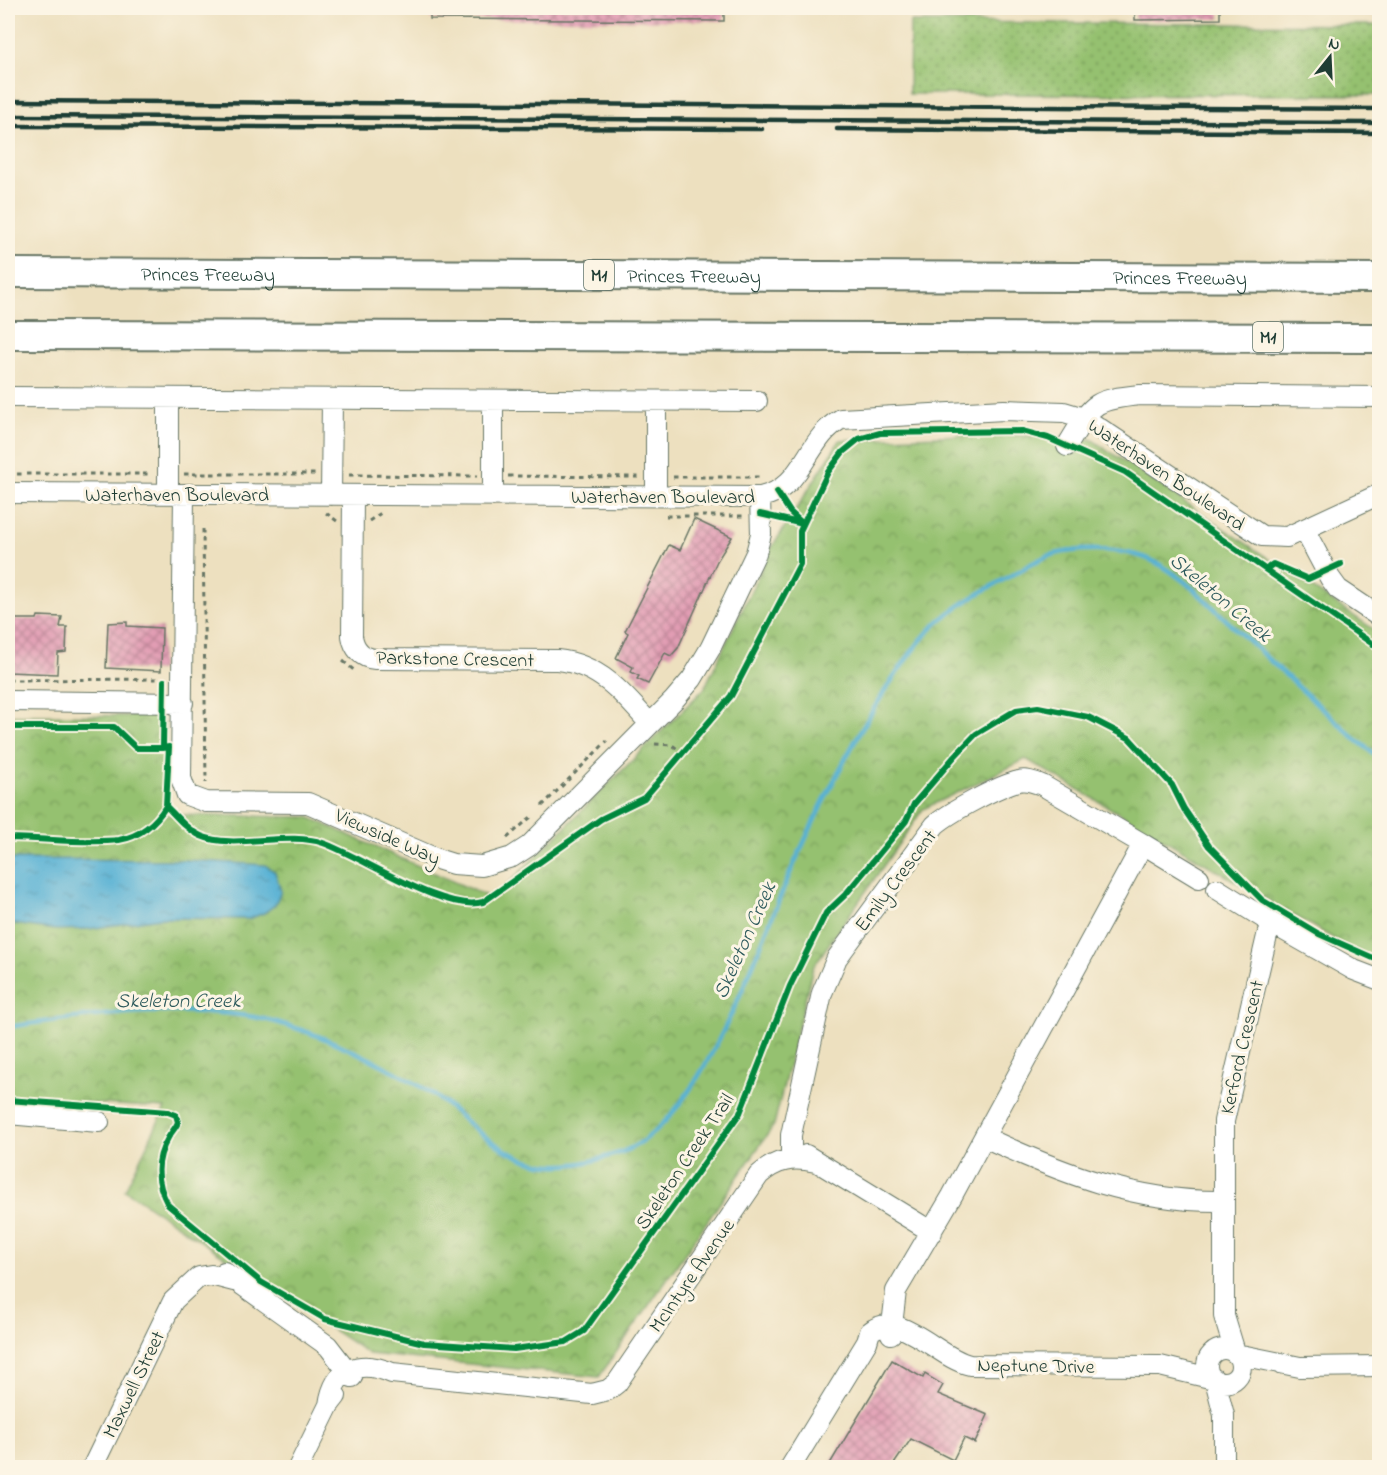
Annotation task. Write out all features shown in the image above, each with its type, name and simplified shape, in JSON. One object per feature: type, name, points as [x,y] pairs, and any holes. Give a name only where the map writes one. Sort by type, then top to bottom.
[{"type":"highway","name":"Princes Freeway","points":[[8,273],[1380,278]]},
{"type":"highway","name":"M1","points":[[8,335],[1380,338]]},
{"type":"street","points":[[1066,446],[1084,418],[1104,399],[1140,395],[1380,397]]},
{"type":"street","points":[[8,397],[757,401]]},
{"type":"street","name":"Viewside Way","points":[[168,398],[169,474],[179,500],[173,703],[181,778],[187,795],[193,799],[217,803],[308,803],[436,860],[470,867],[496,863],[529,846],[688,684],[715,638],[759,546],[769,494]]},
{"type":"street","points":[[331,495],[332,399]]},
{"type":"street","points":[[493,400],[493,486]]},
{"type":"street","points":[[656,402],[656,487]]},
{"type":"street","name":"Waterhaven Boulevard","points":[[8,493],[179,500],[353,496],[493,486],[656,487],[769,494],[797,474],[827,428],[847,417],[1004,410],[1064,412],[1084,418],[1262,536],[1287,537],[1380,494]]},
{"type":"street","name":"Parkstone Crescent","points":[[353,496],[352,636],[355,647],[363,655],[375,659],[557,660],[577,663],[602,675],[650,724]]},
{"type":"street","points":[[1304,529],[1329,578],[1338,589],[1380,617]]},
{"type":"street","points":[[8,701],[173,703]]},
{"type":"street","name":"Emily Crescent","points":[[790,1154],[790,1135],[822,993],[830,972],[844,948],[935,825],[946,816],[1010,784],[1025,780],[1042,785],[1199,878]]},
{"type":"street","points":[[790,1467],[867,1342],[872,1330],[891,1329],[896,1291],[932,1232],[1143,844]]},
{"type":"street","points":[[1217,890],[1354,970],[1380,980]]},
{"type":"street","name":"Kerford Crescent","points":[[1235,1353],[1224,1316],[1222,1201],[1224,1121],[1263,949],[1273,924]]},
{"type":"street","points":[[8,1114],[99,1122]]},
{"type":"street","points":[[984,1137],[1052,1168],[1110,1187],[1201,1202],[1222,1201]]},
{"type":"street","points":[[790,1154],[816,1162],[932,1232]]},
{"type":"street","name":"McIntyre Avenue","points":[[350,1374],[354,1367],[370,1366],[392,1372],[578,1390],[622,1374],[759,1175],[790,1154]]},
{"type":"street","name":"Maxwell Street","points":[[92,1467],[173,1302],[181,1280],[195,1269],[212,1267],[221,1269],[234,1281],[328,1346],[350,1374]]},
{"type":"street","name":"Kerford Crescent","points":[[1211,1354],[1224,1316]]},
{"type":"street","name":"Neptune Drive","points":[[891,1329],[908,1330],[918,1339],[951,1358],[970,1365],[1160,1366],[1211,1354]]},
{"type":"street","points":[[1224,1467],[1224,1415],[1214,1380],[1207,1366],[1211,1354],[1222,1348],[1283,1365],[1380,1366]]},
{"type":"street","points":[[1224,1415],[1241,1364],[1235,1353]]},
{"type":"street","points":[[1214,1380],[1227,1382],[1238,1376],[1283,1365]]},
{"type":"street","name":"Neptune Drive","points":[[1160,1366],[1214,1380]]},
{"type":"street","points":[[298,1467],[329,1405],[335,1383],[350,1374]]},
{"type":"path","points":[[8,474],[331,475],[493,486],[656,487],[769,477],[769,494]]},
{"type":"path","points":[[179,500],[202,512],[204,782],[212,789]]},
{"type":"path","points":[[317,513],[329,513],[337,521],[337,526],[369,526],[369,521],[377,513]]},
{"type":"path","points":[[164,670],[164,681],[173,703]]},
{"type":"path","points":[[8,680],[164,681]]},
{"type":"path","points":[[676,759],[688,744]]},
{"type":"green space","points":[[910,22],[1379,25],[1379,95],[909,94]]},
{"type":"green space","points":[[989,434],[1091,439],[1379,633],[1379,965],[1026,759],[923,809],[813,967],[774,1125],[599,1377],[369,1354],[125,1190],[165,1108],[8,1098],[8,715],[158,716],[165,723],[165,815],[308,817],[493,899],[704,689],[772,547],[840,440]]},
{"type":"water","points":[[8,859],[186,860],[265,865],[275,872],[281,891],[275,905],[264,913],[249,919],[160,918],[89,929],[56,930],[8,923]]},
{"type":"building","points":[[430,8],[724,8],[724,21],[430,19]]},
{"type":"building","points":[[1135,8],[1220,8],[1220,19],[1135,20]]},
{"type":"building","points":[[694,519],[732,537],[717,561],[678,648],[671,656],[665,653],[648,684],[637,679],[639,676],[631,672],[633,667],[616,658],[628,633],[625,631],[669,545],[680,550]]},
{"type":"building","points":[[38,616],[62,617],[60,627],[67,627],[66,652],[58,653],[57,674],[8,672],[8,619],[37,619]]},
{"type":"building","points":[[127,622],[127,626],[162,628],[161,671],[106,668],[108,623]]},
{"type":"building","points":[[892,1360],[923,1378],[925,1374],[943,1385],[938,1394],[988,1415],[975,1443],[964,1438],[953,1460],[911,1439],[892,1467],[828,1467]]},
{"type":"waterway","name":"Skeleton Creek","points":[[8,1027],[72,1018],[178,1011],[213,1012],[276,1022],[336,1043],[395,1072],[431,1093],[492,1142],[527,1160],[543,1164],[579,1164],[622,1152],[652,1134],[679,1105],[703,1068],[726,1025],[794,864],[826,797],[873,710],[909,655],[935,625],[959,606],[1033,563],[1061,553],[1118,551],[1140,556],[1167,569],[1193,589],[1359,742],[1380,758]]},
{"type":"railway","points":[[8,101],[1380,109]]},
{"type":"railway","points":[[8,116],[1380,123]]},
{"type":"railway","points":[[8,126],[762,129]]},
{"type":"railway","points":[[837,129],[1380,133]]},
{"type":"cycle path","points":[[8,838],[119,840],[133,836],[146,828],[166,806],[186,827],[201,836],[214,840],[294,839],[323,843],[426,892],[467,903],[483,902],[601,819],[644,798],[731,696],[800,564],[800,531],[828,472],[843,452],[859,439],[880,433],[1022,431],[1048,438],[1125,472],[1380,649]]},
{"type":"cycle path","points":[[760,514],[803,524],[790,512],[777,492]]},
{"type":"cycle path","points":[[1269,567],[1273,564],[1308,579],[1341,564]]},
{"type":"cycle path","points":[[164,681],[163,748],[169,747],[166,806]]},
{"type":"cycle path","name":"Skeleton Creek Trail","points":[[8,1100],[168,1112],[176,1115],[178,1122],[164,1146],[159,1163],[159,1180],[168,1205],[261,1282],[325,1319],[424,1343],[514,1349],[566,1342],[584,1331],[740,1113],[790,986],[826,913],[845,895],[906,821],[914,804],[954,757],[976,734],[1016,710],[1038,707],[1088,717],[1129,738],[1172,785],[1184,809],[1209,846],[1262,900],[1319,934],[1380,961]]},
{"type":"cycle path","points":[[8,727],[114,727],[136,748],[163,748]]}]
